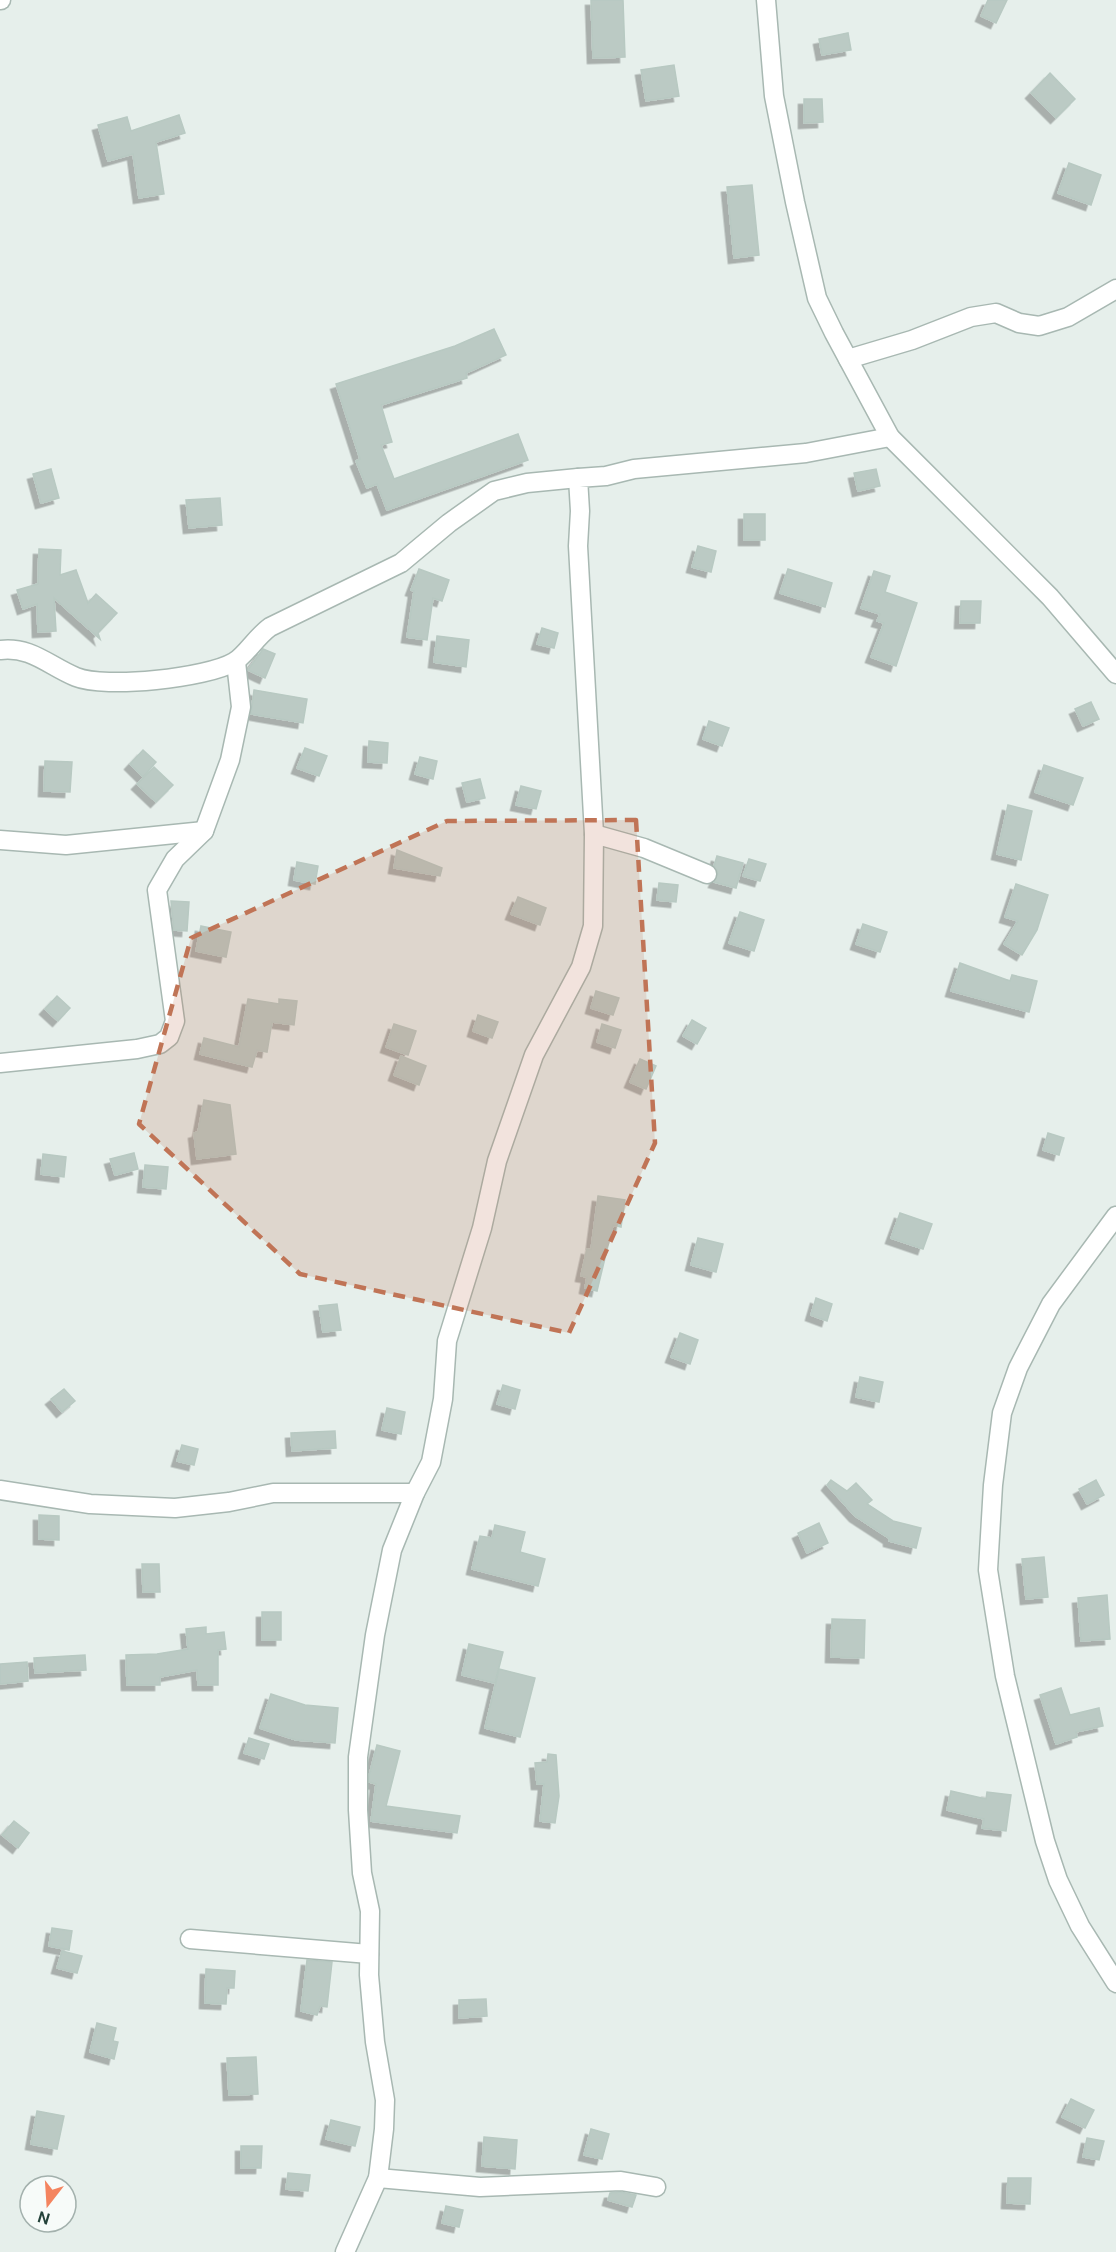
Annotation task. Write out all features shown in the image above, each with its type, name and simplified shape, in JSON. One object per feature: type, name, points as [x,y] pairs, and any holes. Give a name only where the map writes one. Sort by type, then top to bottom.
[{"type":"street","points":[[766,0],[774,96],[795,202],[817,298],[848,359],[890,437],[1050,597],[1116,674]]},
{"type":"street","points":[[848,359],[912,340],[971,317],[996,313],[1019,323],[1039,326],[1068,317],[1116,289]]},
{"type":"street","points":[[0,650],[17,649],[31,652],[78,678],[167,679],[192,676],[236,662],[256,637],[270,627],[401,563],[449,523],[494,491],[526,483],[606,476],[634,469],[806,453],[890,437]]},
{"type":"street","points":[[345,2252],[378,2178],[385,2100],[375,2042],[369,1954],[369,1911],[362,1874],[358,1756],[375,1635],[392,1550],[415,1493],[431,1462],[443,1400],[447,1341],[482,1228],[496,1161],[534,1055],[581,967],[593,926],[594,834],[589,786],[578,546],[580,511],[578,478]]},
{"type":"street","points":[[0,1063],[137,1049],[160,1044],[169,1037],[175,1021],[169,962],[157,890],[175,859],[204,831],[230,760],[241,707],[236,662]]},
{"type":"street","points":[[0,840],[66,845],[204,831]]},
{"type":"street","points":[[594,834],[644,848],[706,874]]},
{"type":"street","points":[[1116,1216],[1051,1304],[1018,1368],[1002,1413],[993,1485],[988,1570],[1005,1676],[1045,1841],[1058,1880],[1080,1926],[1116,1983]]},
{"type":"street","points":[[0,1490],[90,1504],[175,1508],[229,1502],[273,1493],[415,1493]]},
{"type":"street","points":[[190,1939],[369,1954]]},
{"type":"street","points":[[378,2178],[480,2187],[621,2181],[656,2187]]},
{"type":"highlighted area","points":[[636,820],[655,1143],[569,1333],[300,1274],[139,1124],[191,938],[447,821]]},
{"type":"building","points":[[591,0],[623,0],[625,57],[593,58]]},
{"type":"building","points":[[988,0],[1007,0],[996,23],[981,16]]},
{"type":"building","points":[[848,33],[851,50],[822,55],[819,39]]},
{"type":"building","points":[[674,65],[679,96],[646,101],[641,70]]},
{"type":"building","points":[[1050,73],[1075,99],[1056,118],[1031,93]]},
{"type":"building","points":[[804,99],[822,99],[823,122],[804,123]]},
{"type":"building","points":[[179,115],[185,133],[156,142],[164,194],[139,198],[133,154],[108,161],[98,125],[127,117],[131,131]]},
{"type":"building","points":[[1069,163],[1101,175],[1091,205],[1058,193]]},
{"type":"building","points":[[752,185],[759,255],[734,258],[727,187]]},
{"type":"building","points":[[494,329],[506,355],[466,373],[467,378],[381,405],[392,442],[381,445],[394,479],[518,434],[528,460],[387,510],[377,484],[367,488],[356,461],[360,459],[336,384],[455,346]]},
{"type":"building","points":[[51,469],[59,498],[41,503],[33,474]]},
{"type":"building","points":[[876,469],[880,486],[858,491],[854,473]]},
{"type":"building","points":[[220,498],[222,525],[189,528],[186,500]]},
{"type":"building","points":[[744,514],[765,514],[765,540],[744,540]]},
{"type":"building","points":[[698,546],[716,551],[711,572],[692,567]]},
{"type":"building","points":[[39,549],[61,550],[60,575],[76,570],[88,603],[96,594],[117,613],[98,633],[100,639],[54,598],[56,631],[38,632],[37,604],[23,609],[17,590],[38,584]]},
{"type":"building","points":[[419,569],[449,580],[442,601],[433,598],[427,640],[407,637],[414,591],[411,590]]},
{"type":"building","points":[[788,569],[832,583],[825,607],[780,593]]},
{"type":"building","points":[[874,571],[890,576],[885,592],[917,603],[896,666],[871,657],[884,623],[877,621],[880,614],[861,608]]},
{"type":"building","points":[[961,601],[981,601],[980,623],[960,623]]},
{"type":"building","points":[[542,628],[558,633],[554,648],[537,644]]},
{"type":"building","points":[[437,636],[469,640],[466,667],[434,662]]},
{"type":"building","points":[[263,649],[275,654],[265,678],[248,670]]},
{"type":"building","points":[[254,690],[307,699],[303,723],[251,714]]},
{"type":"building","points":[[1091,702],[1099,719],[1083,726],[1075,709]]},
{"type":"building","points":[[709,721],[729,728],[722,746],[703,739]]},
{"type":"building","points":[[369,741],[388,743],[387,763],[368,762]]},
{"type":"building","points":[[305,748],[327,756],[319,776],[297,768]]},
{"type":"building","points":[[143,750],[156,762],[143,777],[130,764]]},
{"type":"building","points":[[420,757],[437,761],[433,779],[415,774]]},
{"type":"building","points":[[45,761],[72,762],[70,792],[44,791]]},
{"type":"building","points":[[1044,765],[1083,778],[1073,805],[1035,792]]},
{"type":"building","points":[[154,767],[173,785],[156,802],[137,784]]},
{"type":"building","points":[[480,779],[485,798],[467,802],[462,783]]},
{"type":"building","points":[[521,786],[541,791],[536,809],[516,805]]},
{"type":"building","points":[[1008,805],[1032,811],[1021,860],[997,854]]},
{"type":"building","points":[[397,850],[442,868],[440,876],[394,868]]},
{"type":"building","points":[[717,856],[743,863],[736,888],[714,882],[718,873],[714,866]]},
{"type":"building","points":[[749,859],[766,864],[760,881],[743,876]]},
{"type":"building","points":[[297,862],[318,866],[315,884],[294,880]]},
{"type":"building","points":[[659,883],[678,885],[676,902],[657,900]]},
{"type":"building","points":[[1016,884],[1048,895],[1037,930],[1022,955],[1004,944],[1018,921],[1005,917]]},
{"type":"building","points":[[518,897],[546,908],[540,925],[511,914]]},
{"type":"building","points":[[171,901],[189,902],[187,931],[174,930]]},
{"type":"building","points":[[740,912],[764,920],[754,951],[729,943]]},
{"type":"building","points":[[863,924],[887,932],[880,952],[856,944]]},
{"type":"building","points":[[201,926],[231,932],[226,957],[196,951]]},
{"type":"building","points":[[960,963],[1010,981],[1012,975],[1037,981],[1029,1012],[951,991]]},
{"type":"building","points":[[596,991],[619,998],[613,1015],[591,1008]]},
{"type":"building","points":[[57,996],[70,1008],[58,1021],[45,1009]]},
{"type":"building","points":[[248,999],[279,1004],[279,999],[297,1001],[294,1025],[272,1022],[267,1052],[257,1050],[252,1067],[200,1054],[204,1038],[239,1047]]},
{"type":"building","points":[[478,1015],[498,1022],[492,1038],[473,1031]]},
{"type":"building","points":[[692,1020],[706,1028],[697,1044],[683,1036]]},
{"type":"building","points":[[394,1024],[416,1031],[408,1055],[386,1047]]},
{"type":"building","points":[[602,1024],[621,1030],[615,1048],[597,1042]]},
{"type":"building","points":[[401,1056],[426,1066],[419,1085],[394,1075]]},
{"type":"building","points":[[640,1059],[656,1066],[646,1089],[630,1082]]},
{"type":"building","points":[[204,1100],[230,1105],[236,1154],[197,1159],[194,1133],[198,1132]]},
{"type":"building","points":[[1048,1133],[1064,1138],[1059,1155],[1043,1150]]},
{"type":"building","points":[[134,1153],[138,1169],[115,1175],[110,1159]]},
{"type":"building","points":[[43,1154],[66,1157],[64,1177],[41,1174]]},
{"type":"building","points":[[145,1165],[168,1167],[166,1189],[143,1187]]},
{"type":"building","points":[[598,1196],[625,1200],[621,1227],[613,1225],[597,1291],[585,1288],[587,1277],[581,1276],[587,1249],[591,1250]]},
{"type":"building","points":[[900,1213],[932,1224],[923,1249],[891,1238]]},
{"type":"building","points":[[698,1238],[723,1244],[716,1272],[691,1265]]},
{"type":"building","points":[[816,1298],[832,1304],[827,1321],[811,1315]]},
{"type":"building","points":[[337,1304],[341,1330],[323,1332],[319,1306]]},
{"type":"building","points":[[680,1333],[698,1340],[690,1364],[671,1357]]},
{"type":"building","points":[[860,1377],[883,1382],[879,1402],[856,1397]]},
{"type":"building","points":[[503,1385],[520,1390],[515,1409],[497,1404]]},
{"type":"building","points":[[64,1389],[75,1401],[62,1412],[51,1399]]},
{"type":"building","points":[[387,1408],[405,1412],[401,1434],[382,1430]]},
{"type":"building","points":[[335,1431],[336,1448],[292,1451],[291,1433]]},
{"type":"building","points":[[182,1445],[198,1449],[194,1465],[177,1461]]},
{"type":"building","points":[[831,1480],[847,1491],[856,1483],[872,1500],[867,1504],[893,1521],[921,1528],[916,1548],[889,1541],[889,1538],[855,1516],[827,1485]]},
{"type":"building","points":[[1096,1480],[1104,1495],[1087,1504],[1079,1489]]},
{"type":"building","points":[[39,1515],[59,1516],[59,1540],[39,1539]]},
{"type":"building","points":[[819,1523],[828,1543],[807,1553],[798,1533]]},
{"type":"building","points":[[495,1525],[525,1532],[520,1552],[545,1559],[538,1586],[472,1569],[480,1536],[492,1538]]},
{"type":"building","points":[[1044,1557],[1048,1597],[1026,1599],[1022,1559]]},
{"type":"building","points":[[142,1564],[159,1564],[160,1592],[143,1592]]},
{"type":"building","points":[[1107,1595],[1110,1639],[1081,1641],[1078,1598]]},
{"type":"building","points":[[262,1612],[281,1612],[281,1640],[262,1640]]},
{"type":"building","points":[[832,1619],[865,1620],[864,1658],[831,1657]]},
{"type":"building","points":[[206,1627],[206,1634],[224,1632],[226,1649],[218,1650],[218,1685],[198,1685],[197,1670],[160,1677],[160,1685],[127,1685],[126,1655],[157,1654],[188,1649],[186,1629]]},
{"type":"building","points":[[469,1644],[503,1652],[495,1683],[462,1675]]},
{"type":"building","points":[[85,1655],[86,1670],[35,1673],[34,1658]]},
{"type":"building","points":[[27,1662],[28,1681],[0,1684],[0,1664]]},
{"type":"building","points":[[499,1669],[535,1678],[520,1737],[485,1728]]},
{"type":"building","points":[[1061,1688],[1070,1715],[1099,1708],[1103,1726],[1076,1732],[1077,1737],[1056,1744],[1040,1695]]},
{"type":"building","points":[[271,1694],[305,1705],[338,1708],[335,1743],[296,1740],[260,1728]]},
{"type":"building","points":[[249,1738],[269,1744],[264,1759],[244,1753]]},
{"type":"building","points":[[377,1745],[400,1751],[386,1806],[460,1816],[457,1833],[371,1821],[376,1784],[369,1782],[369,1776]]},
{"type":"building","points":[[548,1754],[556,1755],[559,1796],[555,1823],[540,1821],[544,1784],[537,1784],[535,1763],[547,1762]]},
{"type":"building","points":[[951,1791],[986,1799],[987,1792],[1011,1795],[1006,1831],[982,1828],[984,1819],[947,1810]]},
{"type":"building","points":[[14,1821],[29,1833],[18,1848],[2,1835]]},
{"type":"building","points":[[52,1928],[72,1931],[69,1950],[49,1946]]},
{"type":"building","points":[[62,1951],[82,1956],[77,1973],[57,1968]]},
{"type":"building","points":[[307,1960],[332,1962],[327,2007],[320,2006],[317,2015],[301,2011]]},
{"type":"building","points":[[206,1969],[235,1971],[234,1988],[227,1988],[226,2004],[205,2003]]},
{"type":"building","points":[[486,1999],[487,2016],[459,2018],[459,2000]]},
{"type":"building","points":[[97,2023],[116,2028],[113,2041],[118,2042],[114,2059],[90,2052]]},
{"type":"building","points":[[256,2057],[258,2094],[229,2095],[227,2058]]},
{"type":"building","points":[[1071,2099],[1094,2110],[1085,2128],[1062,2117]]},
{"type":"building","points":[[37,2111],[64,2116],[57,2149],[31,2144]]},
{"type":"building","points":[[331,2120],[360,2127],[355,2146],[326,2139]]},
{"type":"building","points":[[591,2129],[609,2134],[602,2159],[584,2155]]},
{"type":"building","points":[[484,2137],[517,2140],[515,2169],[482,2166]]},
{"type":"building","points":[[1087,2138],[1104,2141],[1099,2160],[1083,2157]]},
{"type":"building","points":[[241,2146],[262,2146],[261,2168],[241,2168]]},
{"type":"building","points":[[288,2173],[310,2175],[308,2191],[286,2189]]},
{"type":"building","points":[[1008,2178],[1031,2178],[1030,2204],[1007,2203]]},
{"type":"building","points":[[610,2193],[636,2195],[632,2207],[608,2200]]},
{"type":"building","points":[[446,2206],[463,2210],[459,2227],[442,2223]]}]
